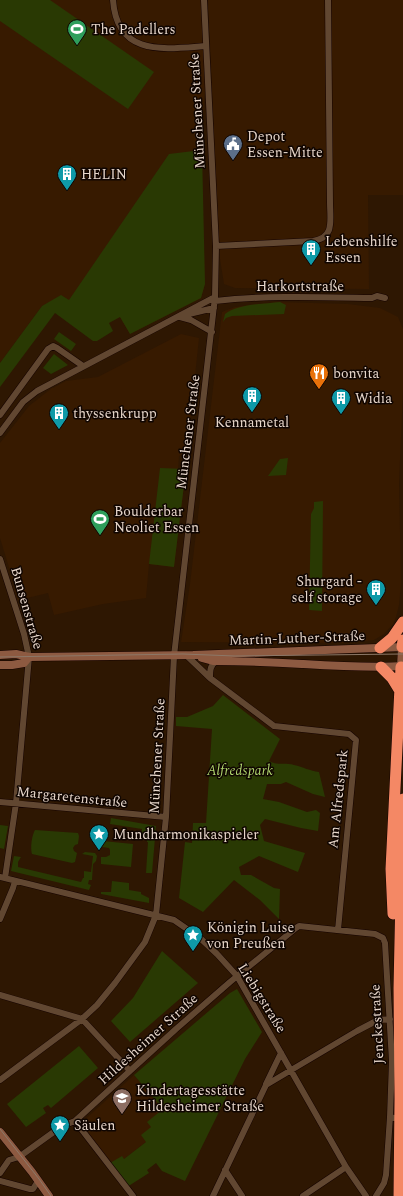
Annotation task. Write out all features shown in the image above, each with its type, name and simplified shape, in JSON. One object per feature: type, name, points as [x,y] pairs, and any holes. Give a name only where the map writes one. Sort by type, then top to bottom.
[{"type":"highway","points":[[380,648],[392,638],[403,622]]},
{"type":"highway","points":[[381,667],[392,678],[400,691]]},
{"type":"highway","points":[[399,988],[394,950],[391,869],[402,667]]},
{"type":"highway","points":[[399,1196],[399,988],[403,799]]},
{"type":"main road","name":"Martin-Luther-Straße","points":[[0,655],[16,654],[29,657],[174,656],[190,655],[380,648],[403,645],[402,667],[218,661],[190,655]]},
{"type":"main road","name":"Martin-Luther-Straße","points":[[0,665],[24,663],[29,657]]},
{"type":"main road","points":[[0,1132],[49,1196]]},
{"type":"street","points":[[113,0],[116,18],[119,25],[127,35],[137,43],[156,48],[206,46]]},
{"type":"street","name":"Münchener Straße","points":[[0,1080],[82,1020],[98,1005],[145,942],[156,915],[166,818],[174,656],[215,302],[216,246],[204,0]]},
{"type":"street","points":[[216,246],[313,241],[328,234],[330,228],[330,203],[328,0]]},
{"type":"street","name":"Harkortstraße","points":[[0,433],[23,402],[37,391],[180,317],[215,302],[289,296],[372,298],[377,296],[385,298]]},
{"type":"street","name":"Harkortstraße","points":[[180,317],[215,302]]},
{"type":"street","points":[[180,317],[191,320],[212,332]]},
{"type":"street","points":[[0,415],[48,349],[53,346],[83,366]]},
{"type":"street","name":"Bunsenstraße","points":[[0,559],[24,634],[29,657],[16,803],[2,878]]},
{"type":"street","name":"Am Alfredspark","points":[[190,655],[210,678],[274,726],[280,728],[349,734],[356,740],[338,930]]},
{"type":"street","points":[[210,678],[210,668],[218,661]]},
{"type":"street","name":"Margaretenstraße","points":[[0,802],[166,818]]},
{"type":"street","name":"Liebigstraße","points":[[2,878],[174,920],[200,938],[237,976],[346,1167],[366,1196]]},
{"type":"street","points":[[0,919],[15,881]]},
{"type":"street","points":[[237,976],[296,928],[303,926],[338,930]]},
{"type":"street","name":"Jenckestraße","points":[[338,930],[375,934],[383,938],[385,943],[392,1061],[392,1118],[386,1174],[384,1183],[376,1196]]},
{"type":"street","name":"Hildesheimer Straße","points":[[0,1173],[9,1160],[19,1157],[62,1126],[75,1121],[237,976]]},
{"type":"street","points":[[0,995],[82,1020],[130,1071]]},
{"type":"street","points":[[266,1085],[357,1031],[378,1020],[390,1019]]},
{"type":"street","points":[[213,1196],[281,1053]]},
{"type":"street","points":[[75,1121],[133,1196]]},
{"type":"street","points":[[303,1196],[346,1167]]},
{"type":"street","points":[[225,1170],[242,1196]]},
{"type":"street","points":[[0,1181],[30,1189],[33,1189],[38,1181]]},
{"type":"shaded area","points":[[0,0],[202,0],[206,73],[201,143],[205,284],[201,298],[130,334],[120,317],[69,300],[42,306],[0,363]]},
{"type":"shaded area","points":[[208,0],[403,0],[403,195],[368,195],[369,289],[235,288],[224,284],[220,259]]},
{"type":"shaded area","name":"Widia","points":[[278,302],[348,304],[380,308],[398,317],[403,329],[403,390],[399,483],[401,582],[399,605],[396,617],[393,624],[384,634],[374,640],[345,643],[181,642],[190,584],[222,312],[235,307]]},
{"type":"shaded area","points":[[181,334],[199,338],[187,452],[179,456],[178,469],[186,469],[174,567],[149,564],[146,598],[103,604],[54,615],[48,593],[19,600],[0,538],[0,443],[29,406],[52,388],[66,381],[98,377]]},
{"type":"shaded area","name":"Kindertagesstätte Hildesheimer Straße","points":[[134,1075],[163,1109],[151,1127],[146,1142],[124,1159],[110,1163],[80,1124]]},
{"type":"green space","name":"The Padellers","points":[[0,0],[50,0],[154,72],[128,109],[0,21]]},
{"type":"green space","points":[[202,150],[205,284],[201,298],[130,334],[120,317],[109,323],[113,331],[97,341],[93,341],[55,313],[0,387],[0,363],[42,306],[61,295],[69,300],[169,154]]},
{"type":"green space","points":[[280,302],[286,305],[284,314],[232,316],[226,318],[223,322],[225,314],[236,308]]},
{"type":"green space","points":[[59,332],[76,344],[71,351],[54,339]]},
{"type":"green space","points":[[54,354],[68,365],[51,374],[43,368]]},
{"type":"green space","points":[[288,458],[286,475],[268,476],[280,459]]},
{"type":"green space","points":[[160,468],[186,469],[174,567],[149,564]]},
{"type":"green space","points":[[323,501],[322,611],[309,610],[311,514],[314,508],[314,502]]},
{"type":"green space","name":"Alfredspark","points":[[223,695],[280,739],[269,761],[290,764],[319,772],[325,797],[313,794],[286,782],[281,784],[267,784],[263,799],[279,802],[307,812],[316,810],[320,813],[318,831],[265,819],[260,825],[264,841],[305,853],[298,872],[259,856],[239,867],[241,875],[251,875],[274,888],[280,889],[279,919],[260,900],[234,880],[203,912],[179,898],[185,842],[192,843],[193,823],[206,823],[212,729],[176,726],[176,717],[187,717],[213,706]]},
{"type":"green space","points":[[111,818],[156,826],[152,873],[146,873],[148,842],[147,839],[141,838],[142,829],[110,824]]},
{"type":"green space","points":[[0,825],[8,826],[4,849],[0,848]]},
{"type":"green space","points":[[35,830],[78,833],[78,844],[73,848],[77,853],[75,862],[72,863],[32,854],[31,848]]},
{"type":"green space","points":[[103,841],[133,844],[131,867],[101,864],[101,857],[110,855],[109,848],[102,847]]},
{"type":"green space","points":[[85,852],[95,853],[97,856],[96,861],[93,864],[92,880],[89,880],[88,884],[91,885],[89,890],[11,871],[14,856],[21,857],[18,862],[18,867],[81,882],[84,878],[84,871],[91,872],[93,856],[82,854]]},
{"type":"green space","points":[[112,881],[129,883],[129,890],[141,892],[141,894],[149,898],[149,903],[101,894],[101,892],[111,892]]},
{"type":"green space","points":[[162,951],[198,983],[130,1042],[111,1021],[133,998]]},
{"type":"green space","points":[[237,989],[262,1032],[245,1059],[185,1181],[162,1171],[156,1163],[147,1170],[149,1173],[127,1187],[110,1163],[122,1156],[124,1159],[146,1142],[141,1135],[151,1127],[147,1122],[163,1109],[134,1075],[230,993]]},
{"type":"green space","points":[[79,1046],[98,1068],[51,1108],[48,1105],[43,1108],[46,1113],[26,1127],[7,1104]]},
{"type":"tram line","points":[[0,657],[183,654],[235,656],[403,654]]},
{"type":"tram line","points":[[0,1129],[51,1196]]},
{"type":"place","name":"The Padellers","points":[[77,46]]},
{"type":"place","name":"Depot Essen-Mitte","points":[[233,161]]},
{"type":"place","name":"HELIN","points":[[67,191]]},
{"type":"place","name":"Lebenshilfe Essen","points":[[311,266]]},
{"type":"place","name":"bonvita","points":[[319,390]]},
{"type":"place","name":"Kennametal","points":[[252,413]]},
{"type":"place","name":"Widia","points":[[341,415]]},
{"type":"place","name":"thyssenkrupp","points":[[59,430]]},
{"type":"place","name":"Boulderbar Neoliet Essen","points":[[100,536]]},
{"type":"place","name":"Shurgard - self storage","points":[[376,606]]},
{"type":"place","name":"Mundharmonikaspieler","points":[[99,851]]},
{"type":"place","name":"Königin Luise von Preußen","points":[[193,952]]},
{"type":"place","name":"Kindertagesstätte Hildesheimer Straße","points":[[122,1115]]},
{"type":"place","name":"Säulen","points":[[60,1142]]}]
